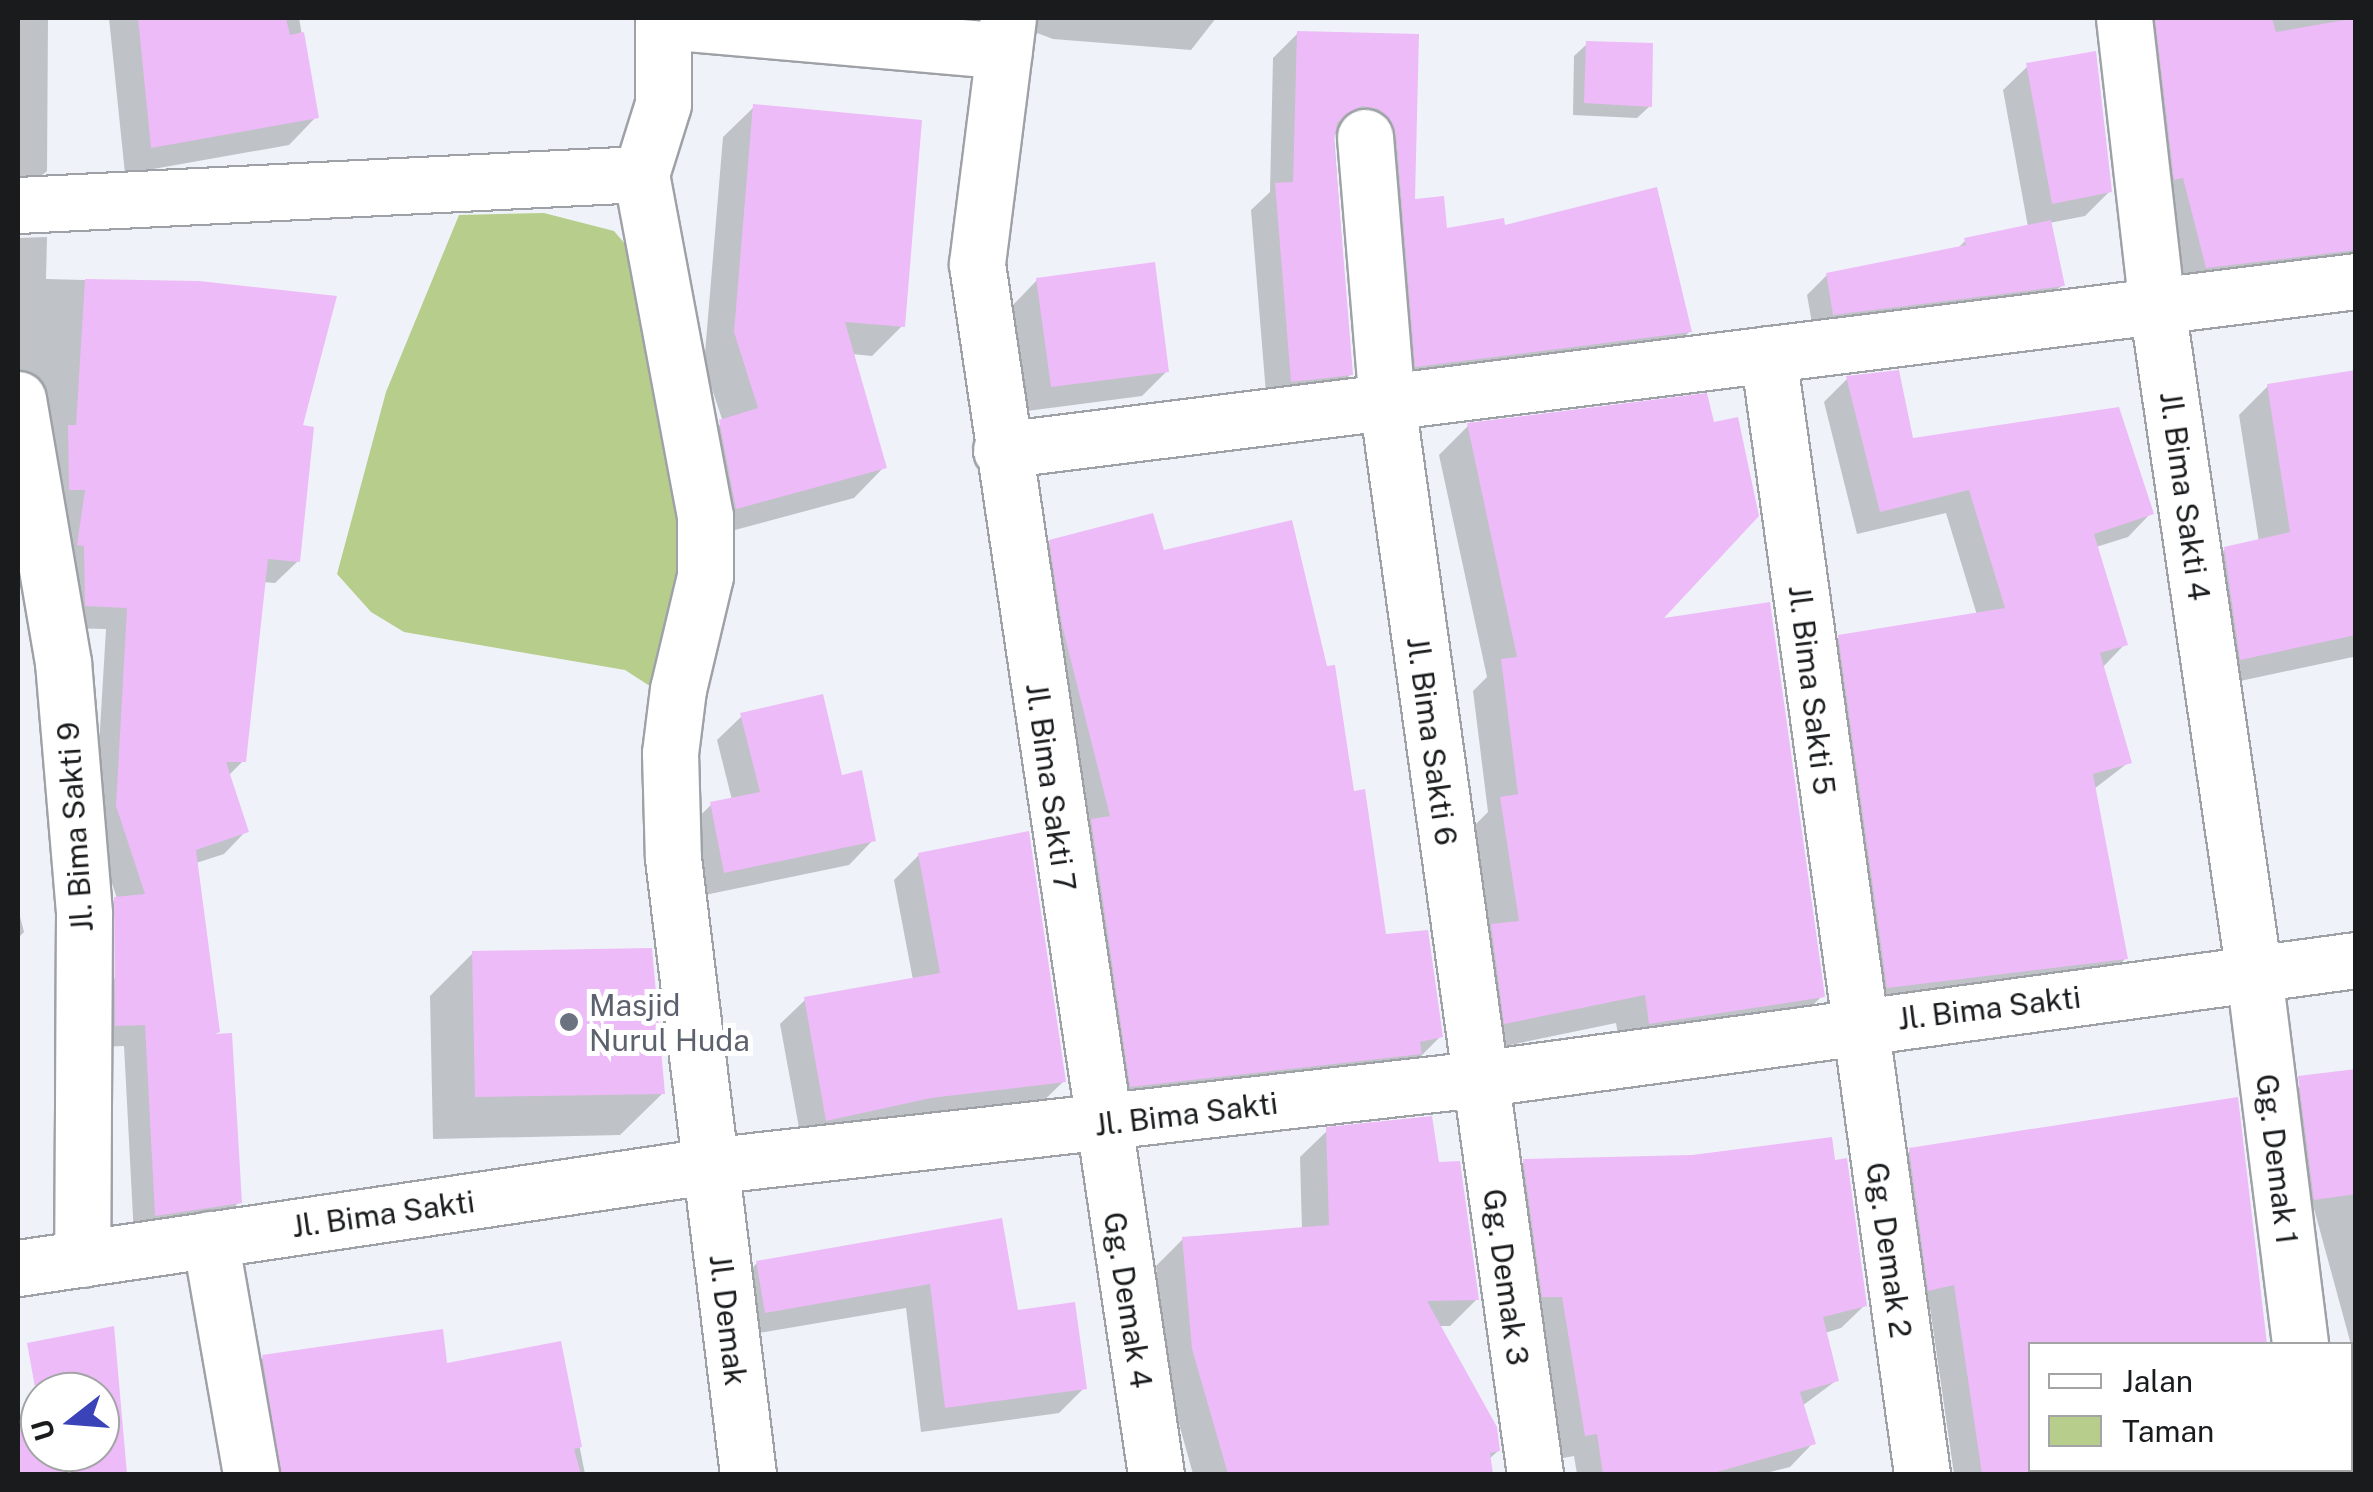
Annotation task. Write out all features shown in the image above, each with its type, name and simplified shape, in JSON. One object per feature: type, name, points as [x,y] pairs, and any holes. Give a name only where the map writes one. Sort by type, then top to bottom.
[{"type":"street","name":"Jl. Bima Sakti 4","points":[[2124,18],[2157,306],[2254,974]]},
{"type":"street","points":[[18,205],[642,174],[663,104],[663,19],[1006,34]]},
{"type":"street","name":"Jl. Bima Sakti 7","points":[[1006,34],[977,264],[1100,1125]]},
{"type":"street","name":"Jl. Bima Sakti 6","points":[[1365,137],[1387,402],[1478,1079]]},
{"type":"street","name":"Jl. Demak","points":[[642,174],[704,516],[704,576],[678,688],[670,753],[678,917],[748,1474]]},
{"type":"street","points":[[1001,450],[2356,280]]},
{"type":"street","name":"Jl. Bima Sakti 5","points":[[1768,354],[1856,1026]]},
{"type":"street","name":"Jl. Bima Sakti 9","points":[[18,399],[63,662],[84,914],[82,1258]]},
{"type":"street","name":"Jl. Bima Sakti","points":[[18,1268],[708,1166],[1100,1125],[1478,1079],[2356,960]]},
{"type":"street","name":"Gg. Demak 1","points":[[2254,974],[2300,1342]]},
{"type":"street","name":"Gg. Demak 2","points":[[1856,1026],[1922,1474]]},
{"type":"street","name":"Gg. Demak 3","points":[[1478,1079],[1535,1474]]},
{"type":"street","name":"Gg. Demak 4","points":[[1100,1125],[1156,1474]]},
{"type":"street","points":[[210,1239],[251,1474]]},
{"type":"green space","points":[[544,213],[614,231],[637,258],[675,440],[681,572],[656,690],[625,670],[404,632],[371,612],[337,574],[386,392],[459,215]]},
{"type":"building","points":[[138,18],[286,18],[290,35],[304,32],[319,118],[151,148]]},
{"type":"building","points":[[2155,18],[2272,18],[2276,32],[2356,18],[2356,250],[2206,268],[2183,178],[2174,180]]},
{"type":"building","points":[[1297,31],[1419,34],[1415,199],[1444,196],[1447,228],[1504,218],[1505,225],[1657,187],[1692,332],[1415,367],[1396,134],[1379,109],[1361,106],[1337,123],[1334,140],[1353,375],[1291,382],[1275,183],[1293,182]]},
{"type":"building","points":[[1586,41],[1653,43],[1652,107],[1584,103]]},
{"type":"building","points":[[2096,51],[2112,192],[2052,204],[2026,63]]},
{"type":"building","points":[[753,104],[922,120],[905,327],[845,322],[887,468],[736,509],[719,420],[758,408],[734,332]]},
{"type":"building","points":[[2051,220],[2065,286],[1833,315],[1826,273],[1966,245],[1964,238]]},
{"type":"building","points":[[1155,262],[1169,372],[1051,387],[1036,278]]},
{"type":"building","points":[[85,279],[199,281],[337,296],[303,425],[314,427],[300,562],[268,559],[246,762],[226,762],[249,832],[196,850],[220,1032],[215,1034],[232,1033],[242,1203],[155,1216],[145,1025],[115,1026],[114,897],[145,894],[116,806],[127,608],[85,606],[84,546],[77,545],[85,490],[69,490],[68,425],[76,425]]},
{"type":"building","points":[[1899,370],[1913,438],[2119,407],[2154,514],[2094,534],[2128,645],[2100,653],[2132,763],[2093,774],[2128,959],[1887,988],[1838,635],[2005,608],[1969,490],[1880,512],[1846,376]]},
{"type":"building","points":[[2356,370],[2356,635],[2240,660],[2224,547],[2290,532],[2267,384]]},
{"type":"building","points":[[1707,393],[1714,422],[1738,417],[1759,516],[1664,618],[1770,602],[1825,997],[1649,1024],[1645,995],[1504,1024],[1491,924],[1519,921],[1500,797],[1518,794],[1501,659],[1517,657],[1467,423]]},
{"type":"building","points":[[1153,513],[1164,550],[1292,520],[1327,666],[1335,665],[1354,791],[1365,789],[1386,934],[1428,930],[1443,1037],[1420,1042],[1422,1054],[1130,1087],[1091,819],[1110,816],[1062,625],[1049,540]]},
{"type":"building","points":[[823,694],[842,775],[862,770],[876,841],[724,873],[710,802],[760,792],[740,713]]},
{"type":"building","points":[[1029,831],[1066,1082],[931,1098],[826,1121],[804,997],[940,973],[918,853]]},
{"type":"building","name":"Masjid Nurul Huda","points":[[652,948],[665,1094],[475,1097],[472,951]]},
{"type":"building","points":[[2356,1069],[2356,1194],[2314,1200],[2298,1076]]},
{"type":"building","points":[[2238,1097],[2267,1342],[2028,1342],[2030,1474],[1982,1474],[1954,1285],[1928,1291],[1909,1148]]},
{"type":"building","points":[[1432,1116],[1439,1162],[1460,1161],[1479,1300],[1427,1301],[1497,1427],[1500,1451],[1490,1453],[1493,1474],[1228,1474],[1192,1349],[1182,1237],[1329,1225],[1326,1127]]},
{"type":"building","points":[[1832,1137],[1835,1160],[1847,1158],[1867,1306],[1823,1317],[1839,1381],[1800,1392],[1816,1444],[1710,1474],[1603,1474],[1597,1434],[1585,1436],[1562,1297],[1542,1297],[1523,1159],[1692,1155]]},
{"type":"building","points":[[1002,1218],[1018,1310],[1075,1302],[1087,1389],[945,1408],[930,1284],[765,1313],[756,1261]]},
{"type":"building","points":[[114,1326],[118,1372],[32,1372],[27,1343]]},
{"type":"building","points":[[443,1329],[447,1363],[561,1341],[582,1447],[574,1449],[581,1474],[281,1474],[262,1355]]},
{"type":"building","points":[[120,1394],[127,1474],[18,1474],[18,1420],[20,1472],[120,1472]]},
{"type":"place","name":"Masjid Nurul Huda","points":[[569,1022]]}]
